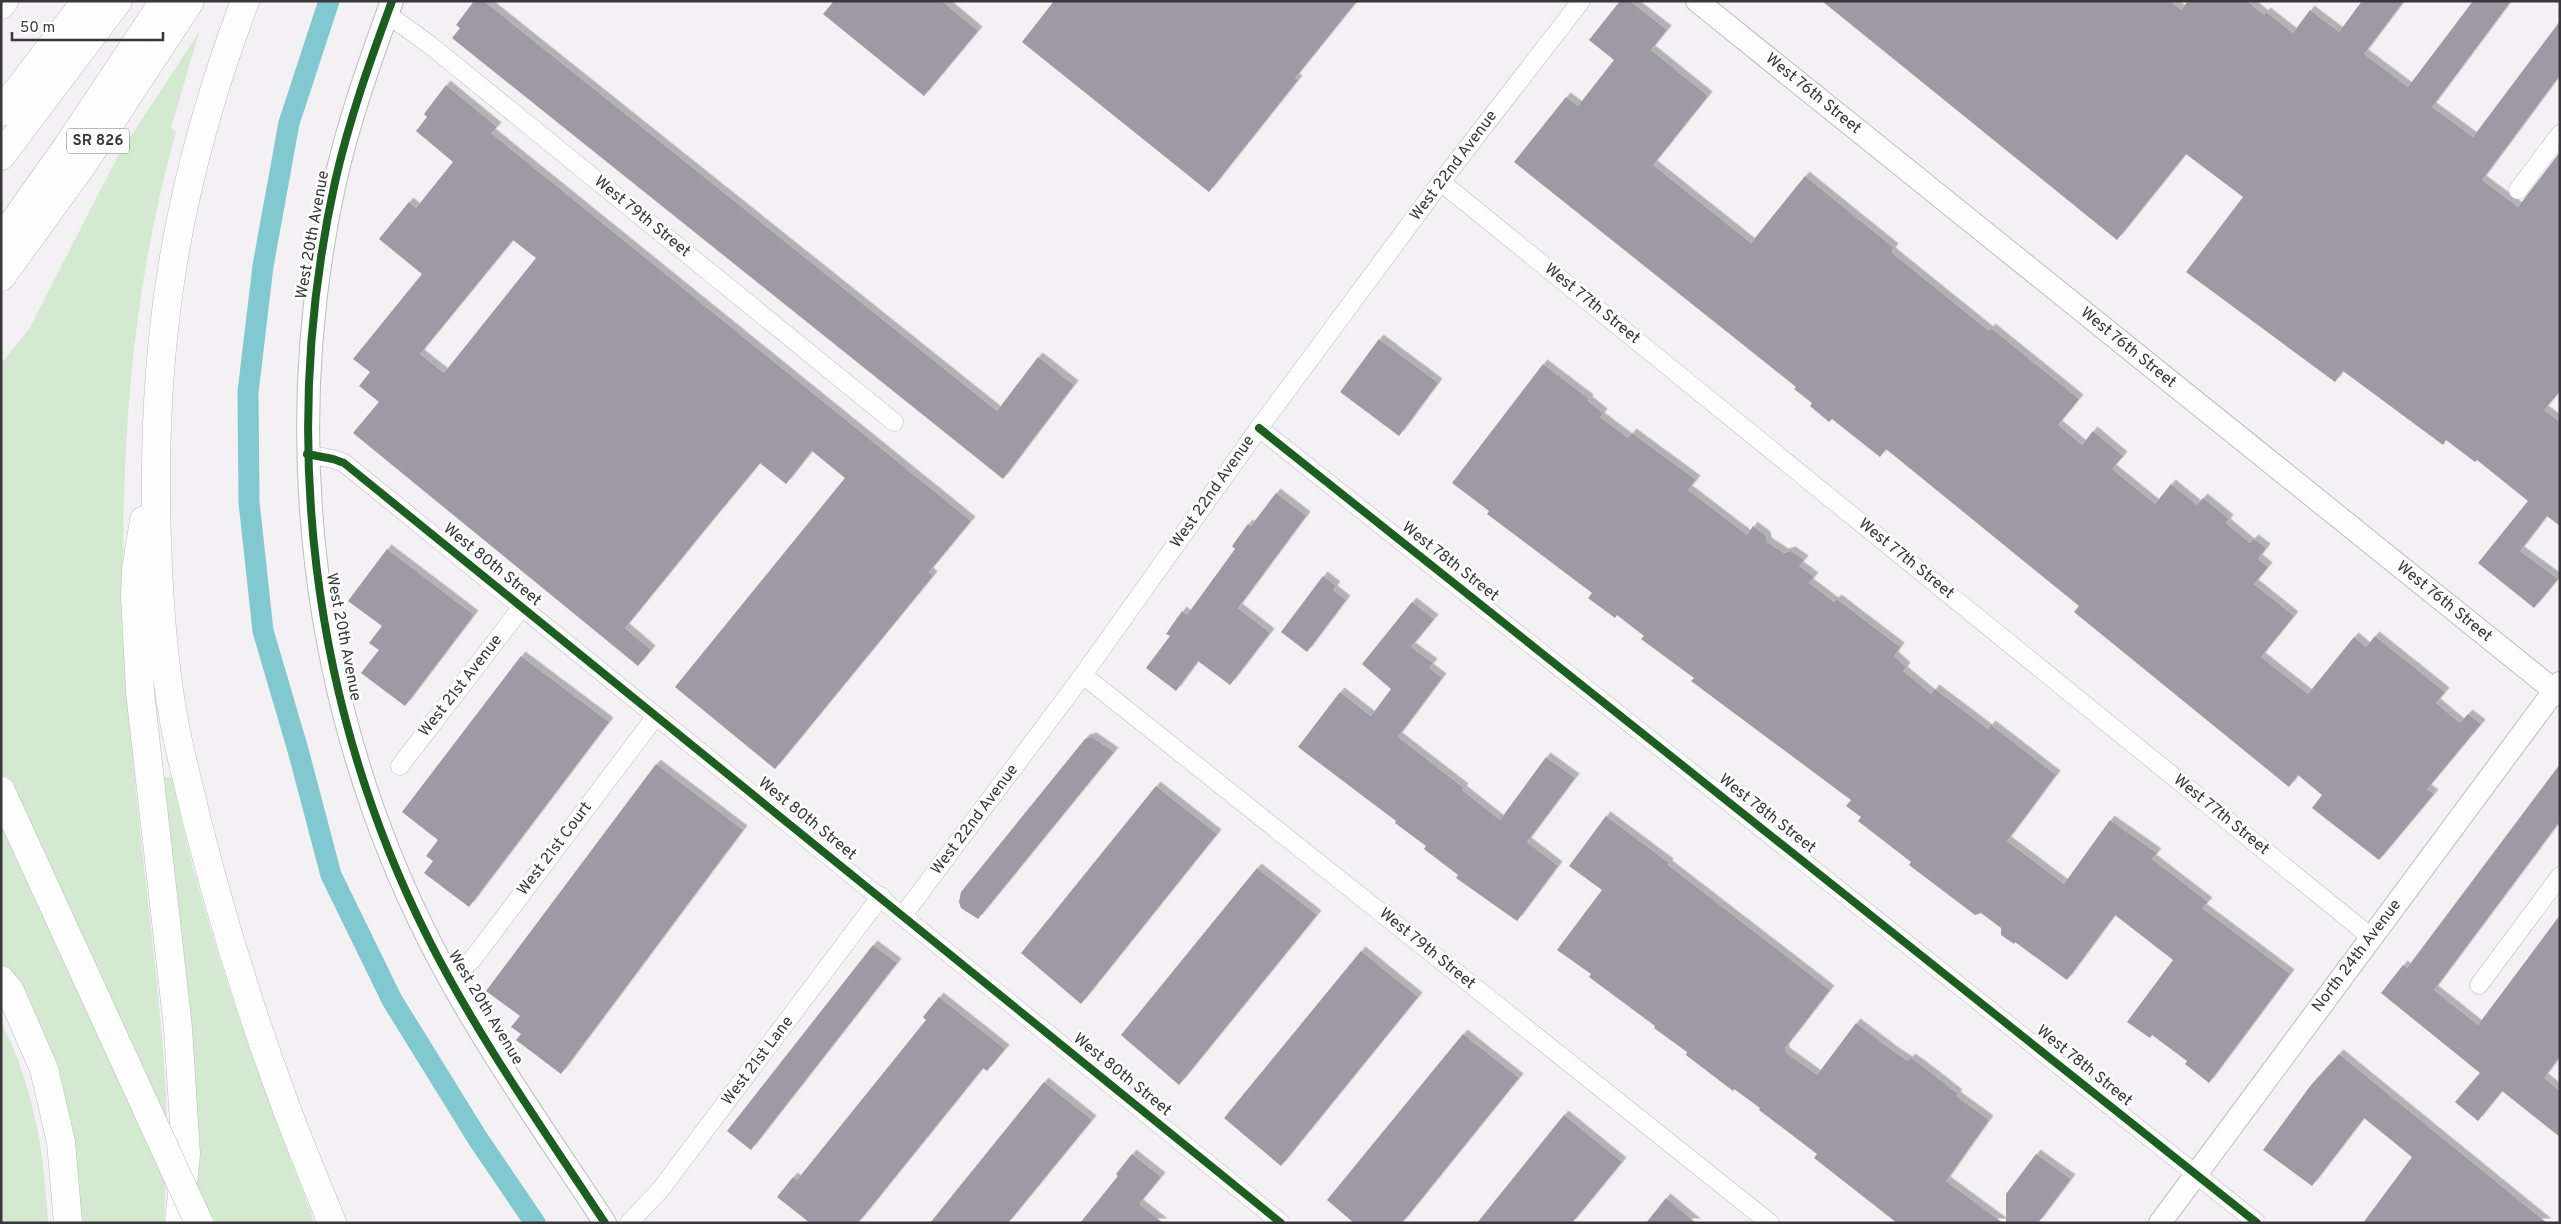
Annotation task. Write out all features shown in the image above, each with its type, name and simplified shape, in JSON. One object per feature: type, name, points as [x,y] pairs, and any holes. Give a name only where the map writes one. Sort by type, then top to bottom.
[{"type":"highway","points":[[1,6],[4,1]]},
{"type":"highway","points":[[1,112],[86,1]]},
{"type":"highway","points":[[1,156],[118,1]]},
{"type":"highway","points":[[1,240],[67,147],[164,1]]},
{"type":"highway","name":"SR 826","points":[[1,277],[107,129],[190,1]]},
{"type":"highway","points":[[179,1223],[186,1154],[178,1028],[141,702],[135,596],[136,570],[154,447],[163,319],[170,272],[187,184],[226,52],[245,1]]},
{"type":"highway","points":[[154,447],[159,611],[178,739],[225,924],[283,1100],[332,1223]]},
{"type":"highway","points":[[1,791],[199,1223]]},
{"type":"highway","points":[[1,980],[10,991],[44,1069],[61,1142],[68,1223]]},
{"type":"street","name":"West 22nd Avenue","points":[[904,914],[1083,675],[1259,428],[1441,182],[1581,1]]},
{"type":"street","name":"West 76th Street","points":[[1697,1],[2558,689]]},
{"type":"street","name":"West 79th Street","points":[[389,8],[430,46],[894,422]]},
{"type":"street","name":"West 20th Avenue","points":[[389,8],[348,132],[323,245],[313,324],[307,454],[320,600],[346,722],[385,842],[412,906],[450,979],[495,1055],[605,1223]]},
{"type":"street","points":[[2518,190],[2560,134]]},
{"type":"street","name":"West 77th Street","points":[[1441,182],[2371,937]]},
{"type":"street","name":"West 78th Street","points":[[1259,428],[2197,1173],[2257,1223]]},
{"type":"street","name":"West 80th Street","points":[[307,454],[344,463],[904,914],[1281,1223]]},
{"type":"street","name":"West 21st Avenue","points":[[400,766],[522,607]]},
{"type":"street","name":"West 79th Street","points":[[1083,675],[1770,1223]]},
{"type":"street","name":"North 24th Avenue","points":[[2160,1223],[2371,937],[2558,689]]},
{"type":"street","name":"West 21st Court","points":[[450,979],[472,960],[656,716]]},
{"type":"street","points":[[2479,986],[2560,876]]},
{"type":"street","name":"West 21st Lane","points":[[629,1223],[661,1189],[881,896]]},
{"type":"green space","points":[[199,32],[171,128],[176,132],[158,202],[144,274],[134,346],[124,492],[123,565],[129,711],[159,1000],[166,1096],[167,1144],[164,1223],[72,1223],[26,1004],[1,964],[1,364],[29,329],[118,156]]},
{"type":"green space","points":[[162,777],[172,777],[185,834],[216,947],[253,1059],[315,1223],[190,1223]]},
{"type":"green space","points":[[1,1022],[22,1071],[35,1120],[44,1170],[48,1223],[1,1223]]},
{"type":"building","points":[[474,1],[484,1],[997,411],[1038,357],[1074,385],[1003,479],[452,38],[460,28],[456,25]]},
{"type":"building","points":[[834,1],[942,1],[978,31],[924,96],[823,14]]},
{"type":"building","points":[[1054,1],[1357,1],[1295,78],[1298,80],[1209,192],[1022,42]]},
{"type":"building","points":[[1620,1],[1630,1],[1667,30],[1651,50],[1708,96],[1653,165],[1751,243],[1805,176],[1894,248],[1891,252],[1989,331],[1991,328],[2079,399],[2058,425],[2082,445],[2093,431],[2123,456],[2112,469],[2155,504],[2171,484],[2197,505],[2203,498],[2229,519],[2226,523],[2250,543],[2254,539],[2266,548],[2258,559],[2268,567],[2254,584],[2294,616],[2261,657],[2308,694],[2354,637],[2366,647],[2375,636],[2445,692],[2436,703],[2460,723],[2468,714],[2481,724],[2427,789],[2434,794],[2379,860],[2312,808],[2322,795],[2298,775],[2289,787],[2074,612],[2079,606],[1886,449],[1880,457],[1832,419],[1829,422],[1810,406],[1812,403],[1794,389],[1796,387],[1514,162],[1566,97],[1578,106],[1614,60],[1589,40]]},
{"type":"building","points":[[1822,1],[2170,1],[2181,10],[2188,1],[2247,1],[2264,15],[2266,12],[2293,33],[2310,10],[2339,32],[2362,1],[2404,1],[2364,54],[2408,87],[2473,1],[2511,1],[2432,107],[2473,137],[2560,21],[2560,75],[2482,180],[2518,207],[2560,152],[2560,391],[2544,410],[2560,422],[2560,526],[2547,516],[2520,551],[2558,579],[2534,608],[2478,563],[2528,501],[2477,460],[2475,462],[2446,440],[2443,445],[2343,371],[2335,382],[2186,272],[2243,197],[2186,154],[2117,240]]},
{"type":"building","points":[[446,85],[497,127],[491,133],[971,521],[929,572],[933,576],[775,769],[675,687],[845,478],[812,451],[786,484],[760,463],[625,628],[651,650],[638,666],[353,433],[379,402],[359,386],[370,372],[353,359],[422,274],[379,239],[409,202],[416,208],[453,162],[416,131],[427,117],[424,114]],"holes":[[[513,240],[536,258],[444,373],[420,354]]]},
{"type":"building","points":[[1379,339],[1438,383],[1399,436],[1340,392]]},
{"type":"building","points":[[1543,364],[1589,399],[1588,401],[1603,413],[1600,417],[1628,438],[1632,433],[1696,480],[1688,490],[1747,535],[1753,526],[1766,536],[1767,542],[1784,553],[1791,551],[1804,560],[1799,566],[1814,577],[1809,583],[1834,602],[1837,599],[1900,647],[1894,656],[1906,667],[1903,671],[1931,694],[1935,689],[1988,729],[1991,725],[2056,775],[2007,841],[2064,884],[2110,820],[2157,853],[2152,859],[2208,902],[2202,908],[2290,974],[2209,1083],[2185,1064],[2187,1061],[2152,1035],[2150,1038],[2127,1022],[2173,960],[2115,915],[2067,980],[2015,942],[2014,944],[2001,935],[2001,928],[1981,913],[1975,915],[1909,865],[1911,862],[1858,821],[1861,817],[1846,806],[1851,800],[1691,681],[1694,678],[1641,639],[1644,636],[1617,615],[1615,618],[1588,598],[1592,593],[1487,514],[1489,511],[1452,483]]},
{"type":"building","points":[[1276,493],[1306,516],[1238,608],[1270,633],[1230,685],[1198,661],[1176,691],[1146,668],[1170,636],[1166,634],[1182,611],[1187,615],[1235,549],[1232,546],[1248,524],[1251,526]]},
{"type":"building","points":[[387,549],[474,615],[405,706],[361,673],[379,650],[369,643],[382,626],[348,601]]},
{"type":"building","points":[[1323,576],[1336,586],[1333,590],[1346,600],[1307,652],[1281,632]]},
{"type":"building","points":[[1412,602],[1434,619],[1411,647],[1433,663],[1429,668],[1442,678],[1398,737],[1464,788],[1462,790],[1500,820],[1546,757],[1575,778],[1527,842],[1558,866],[1517,921],[1456,878],[1458,875],[1424,849],[1426,846],[1395,823],[1396,821],[1298,747],[1340,692],[1371,716],[1391,689],[1362,664]]},
{"type":"building","points":[[521,656],[609,722],[469,907],[424,873],[433,861],[426,856],[438,840],[402,812]]},
{"type":"building","points":[[1092,737],[1114,752],[978,919],[961,908],[959,902],[961,892],[1085,739]]},
{"type":"building","points":[[656,764],[743,830],[561,1074],[516,1040],[521,1034],[511,1027],[520,1016],[486,991]]},
{"type":"building","points":[[2560,764],[2560,821],[2434,990],[2478,1025],[2560,915],[2560,1056],[2544,1078],[2560,1091],[2560,1137],[2502,1091],[2478,1121],[2455,1102],[2480,1073],[2381,993],[2403,965],[2407,968]]},
{"type":"building","points":[[1156,786],[1217,834],[1081,1004],[1021,953]]},
{"type":"building","points":[[1606,816],[1669,863],[1668,865],[1830,990],[1785,1048],[1785,1052],[1817,1075],[1856,1023],[1908,1061],[1911,1058],[1958,1094],[1956,1096],[1989,1120],[1946,1181],[2003,1223],[1897,1223],[1814,1158],[1817,1154],[1759,1110],[1760,1108],[1734,1089],[1733,1091],[1686,1055],[1687,1052],[1589,977],[1591,974],[1557,950],[1602,890],[1569,866]]},
{"type":"building","points":[[1257,868],[1317,915],[1179,1085],[1121,1035]]},
{"type":"building","points":[[873,945],[897,963],[751,1150],[727,1131]]},
{"type":"building","points":[[1361,951],[1418,997],[1281,1166],[1224,1118]]},
{"type":"building","points":[[939,997],[1005,1049],[987,1071],[983,1068],[858,1223],[810,1223],[777,1197],[793,1177],[797,1180],[926,1020],[923,1017]]},
{"type":"building","points":[[1463,1034],[1519,1078],[1402,1223],[1354,1223],[1327,1200]]},
{"type":"building","points":[[2339,1054],[2547,1223],[2363,1223],[2412,1157],[2364,1118],[2312,1186],[2263,1150],[2311,1085]]},
{"type":"building","points":[[1044,1082],[1092,1120],[1008,1223],[930,1223]]},
{"type":"building","points":[[1564,1115],[1622,1162],[1572,1223],[1477,1223]]},
{"type":"building","points":[[1132,1154],[1161,1177],[1139,1204],[1163,1223],[1080,1223],[1118,1176],[1116,1174]]},
{"type":"building","points":[[2036,1154],[2071,1179],[2038,1223],[2006,1223],[2006,1194]]},
{"type":"building","points":[[1666,1198],[1696,1223],[1646,1223]]},
{"type":"waterway","points":[[329,1],[289,123],[263,266],[248,392],[249,502],[263,631],[298,750],[331,875],[392,1000],[478,1139],[535,1223]]},
{"type":"cycle path","points":[[392,1],[360,91],[335,182],[318,278],[309,375],[309,472],[317,569],[333,665],[357,759],[389,851],[429,940],[448,977],[491,1049],[605,1223]]},
{"type":"cycle path","points":[[1259,428],[2257,1223]]},
{"type":"cycle path","points":[[307,454],[344,463],[1281,1223]]}]
